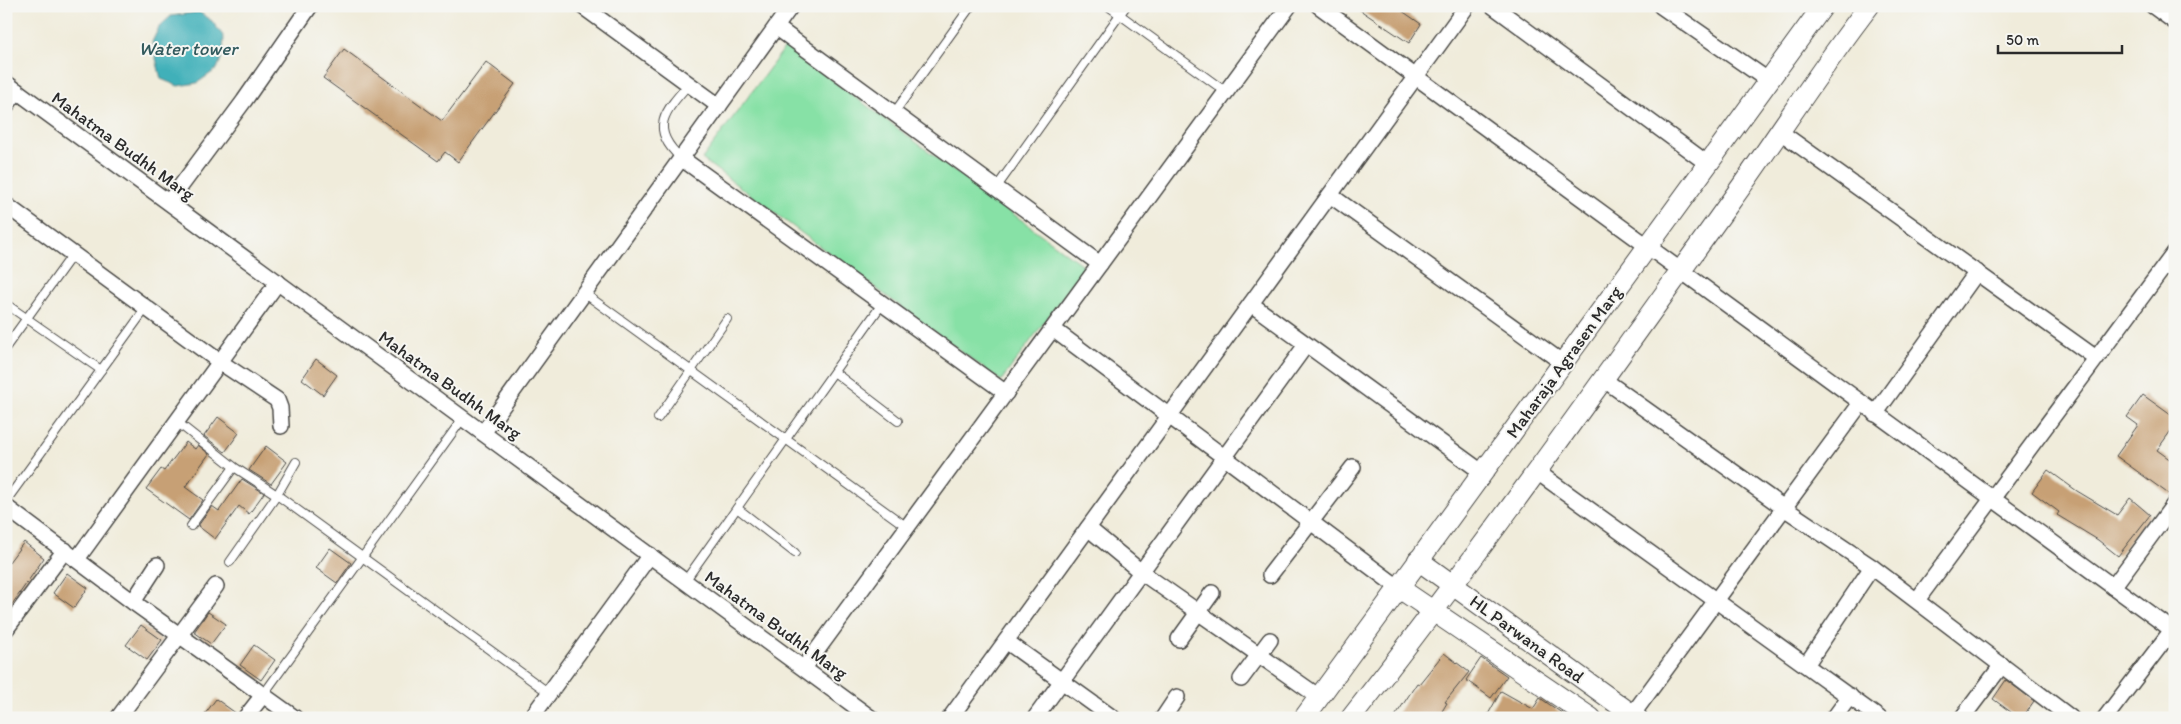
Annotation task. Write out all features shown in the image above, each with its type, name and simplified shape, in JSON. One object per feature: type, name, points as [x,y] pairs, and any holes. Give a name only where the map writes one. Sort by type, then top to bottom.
[{"type":"street","points":[[169,202],[244,101],[310,6]]},
{"type":"street","points":[[582,6],[719,106]]},
{"type":"street","points":[[483,433],[791,6]]},
{"type":"street","points":[[804,668],[1289,6]]},
{"type":"street","points":[[1319,6],[2173,631],[2105,718]]},
{"type":"street","points":[[950,718],[1467,6]]},
{"type":"street","points":[[1493,6],[1708,164]]},
{"type":"street","points":[[1661,6],[1769,81]]},
{"type":"street","points":[[1351,718],[1409,644],[1431,611],[1604,379],[1869,6]]},
{"type":"street","points":[[2153,6],[2173,16]]},
{"type":"street","name":"Maharaja Agrasen Marg","points":[[1304,718],[1822,7]]},
{"type":"street","points":[[776,26],[1100,264]]},
{"type":"street","points":[[6,106],[12,87]]},
{"type":"street","name":"Mahatma Budhh Marg","points":[[12,87],[872,718]]},
{"type":"street","points":[[1779,131],[2096,358]]},
{"type":"street","points":[[681,158],[1006,393]]},
{"type":"street","points":[[1330,195],[1563,363]]},
{"type":"street","points":[[6,205],[220,362],[276,400],[280,408],[281,426]]},
{"type":"street","points":[[1917,600],[2175,252]]},
{"type":"street","points":[[1875,414],[1977,272]]},
{"type":"street","points":[[6,629],[71,555],[177,422],[278,282]]},
{"type":"street","points":[[1251,304],[1483,473]]},
{"type":"street","points":[[1053,329],[1399,588]]},
{"type":"street","points":[[1035,718],[1306,345]]},
{"type":"street","points":[[1604,379],[1784,508],[1872,567],[2071,718]]},
{"type":"street","points":[[1635,716],[1716,601],[1861,403]]},
{"type":"street","points":[[1270,575],[1353,467]]},
{"type":"street","points":[[1536,471],[1879,718]]},
{"type":"street","points":[[2113,587],[2175,503]]},
{"type":"street","points":[[6,507],[132,602],[180,634],[295,718]]},
{"type":"street","points":[[1088,528],[1141,572],[1319,697]]},
{"type":"street","points":[[531,718],[650,555]]},
{"type":"street","name":"HL Parwana Road","points":[[1418,560],[1635,716]]},
{"type":"street","points":[[132,602],[157,565]]},
{"type":"street","points":[[1806,664],[1872,567]]},
{"type":"street","points":[[118,718],[216,586]]},
{"type":"street","name":"HL Parwana Road","points":[[1399,588],[1591,718]]},
{"type":"street","points":[[1178,639],[1212,593]]},
{"type":"street","points":[[1241,679],[1270,640]]},
{"type":"street","points":[[1006,641],[1113,718]]},
{"type":"street","points":[[1962,718],[2002,665]]},
{"type":"street","points":[[245,718],[263,694]]},
{"type":"street","points":[[1834,718],[1850,696]]},
{"type":"street","points":[[1164,718],[1177,697]]},
{"type":"lane","points":[[894,113],[971,6]]},
{"type":"lane","points":[[1108,6],[1226,92]]},
{"type":"lane","points":[[996,188],[1126,6]]},
{"type":"lane","points":[[681,158],[665,141],[662,124],[670,105],[689,84]]},
{"type":"lane","points":[[6,347],[73,254]]},
{"type":"lane","points":[[584,293],[908,528]]},
{"type":"lane","points":[[6,304],[101,370]]},
{"type":"lane","points":[[686,581],[882,304]]},
{"type":"lane","points":[[6,500],[146,308]]},
{"type":"lane","points":[[658,418],[727,319]]},
{"type":"lane","points":[[834,372],[898,421]]},
{"type":"lane","points":[[263,694],[463,418]]},
{"type":"lane","points":[[177,422],[234,467],[277,495],[549,693]]},
{"type":"lane","points":[[230,562],[277,495],[296,462]]},
{"type":"lane","points":[[191,526],[234,467]]},
{"type":"lane","points":[[737,508],[795,553]]},
{"type":"green space","points":[[786,46],[1085,267],[1001,381],[702,159]]},
{"type":"water","name":"Water tower","points":[[199,12],[212,21],[224,37],[223,54],[217,69],[197,83],[178,86],[161,79],[152,42],[159,27],[171,16]]},
{"type":"building","points":[[1354,6],[1395,6],[1421,24],[1409,43]]},
{"type":"building","points":[[344,49],[442,121],[486,62],[515,84],[458,162],[445,152],[438,161],[323,78]]},
{"type":"building","points":[[316,359],[337,375],[323,395],[302,379]]},
{"type":"building","points":[[2143,395],[2175,418],[2175,425],[2157,450],[2175,463],[2175,494],[2170,495],[2116,456],[2138,425],[2127,417]]},
{"type":"building","points":[[218,417],[239,433],[225,452],[204,436]]},
{"type":"building","points":[[186,442],[195,449],[198,445],[209,454],[185,487],[203,500],[189,520],[146,489],[161,469],[164,471]]},
{"type":"building","points":[[266,446],[287,462],[271,484],[249,470]]},
{"type":"building","points":[[2048,470],[2077,491],[2117,515],[2130,498],[2150,515],[2118,556],[2098,540],[2057,515],[2059,512],[2032,492]]},
{"type":"building","points":[[242,479],[264,493],[249,514],[239,506],[215,539],[198,526],[212,506],[219,511]]},
{"type":"building","points":[[24,542],[44,558],[6,613],[6,566]]},
{"type":"building","points":[[330,548],[351,563],[337,583],[316,568]]},
{"type":"building","points":[[67,573],[88,588],[74,608],[53,593]]},
{"type":"building","points":[[208,612],[226,624],[211,644],[194,632]]},
{"type":"building","points":[[141,625],[162,640],[147,660],[126,645]]},
{"type":"building","points":[[254,645],[275,660],[261,680],[240,665]]},
{"type":"building","points":[[1444,653],[1469,672],[1445,702],[1447,703],[1438,718],[1394,718],[1417,683],[1419,684]]},
{"type":"building","points":[[1481,658],[1507,676],[1491,698],[1466,680]]},
{"type":"building","points":[[2006,680],[2034,701],[2022,718],[2019,718],[1993,699]]},
{"type":"building","points":[[1501,691],[1533,709],[1540,698],[1569,718],[1486,718]]},
{"type":"building","points":[[216,699],[237,714],[236,718],[202,718]]}]
